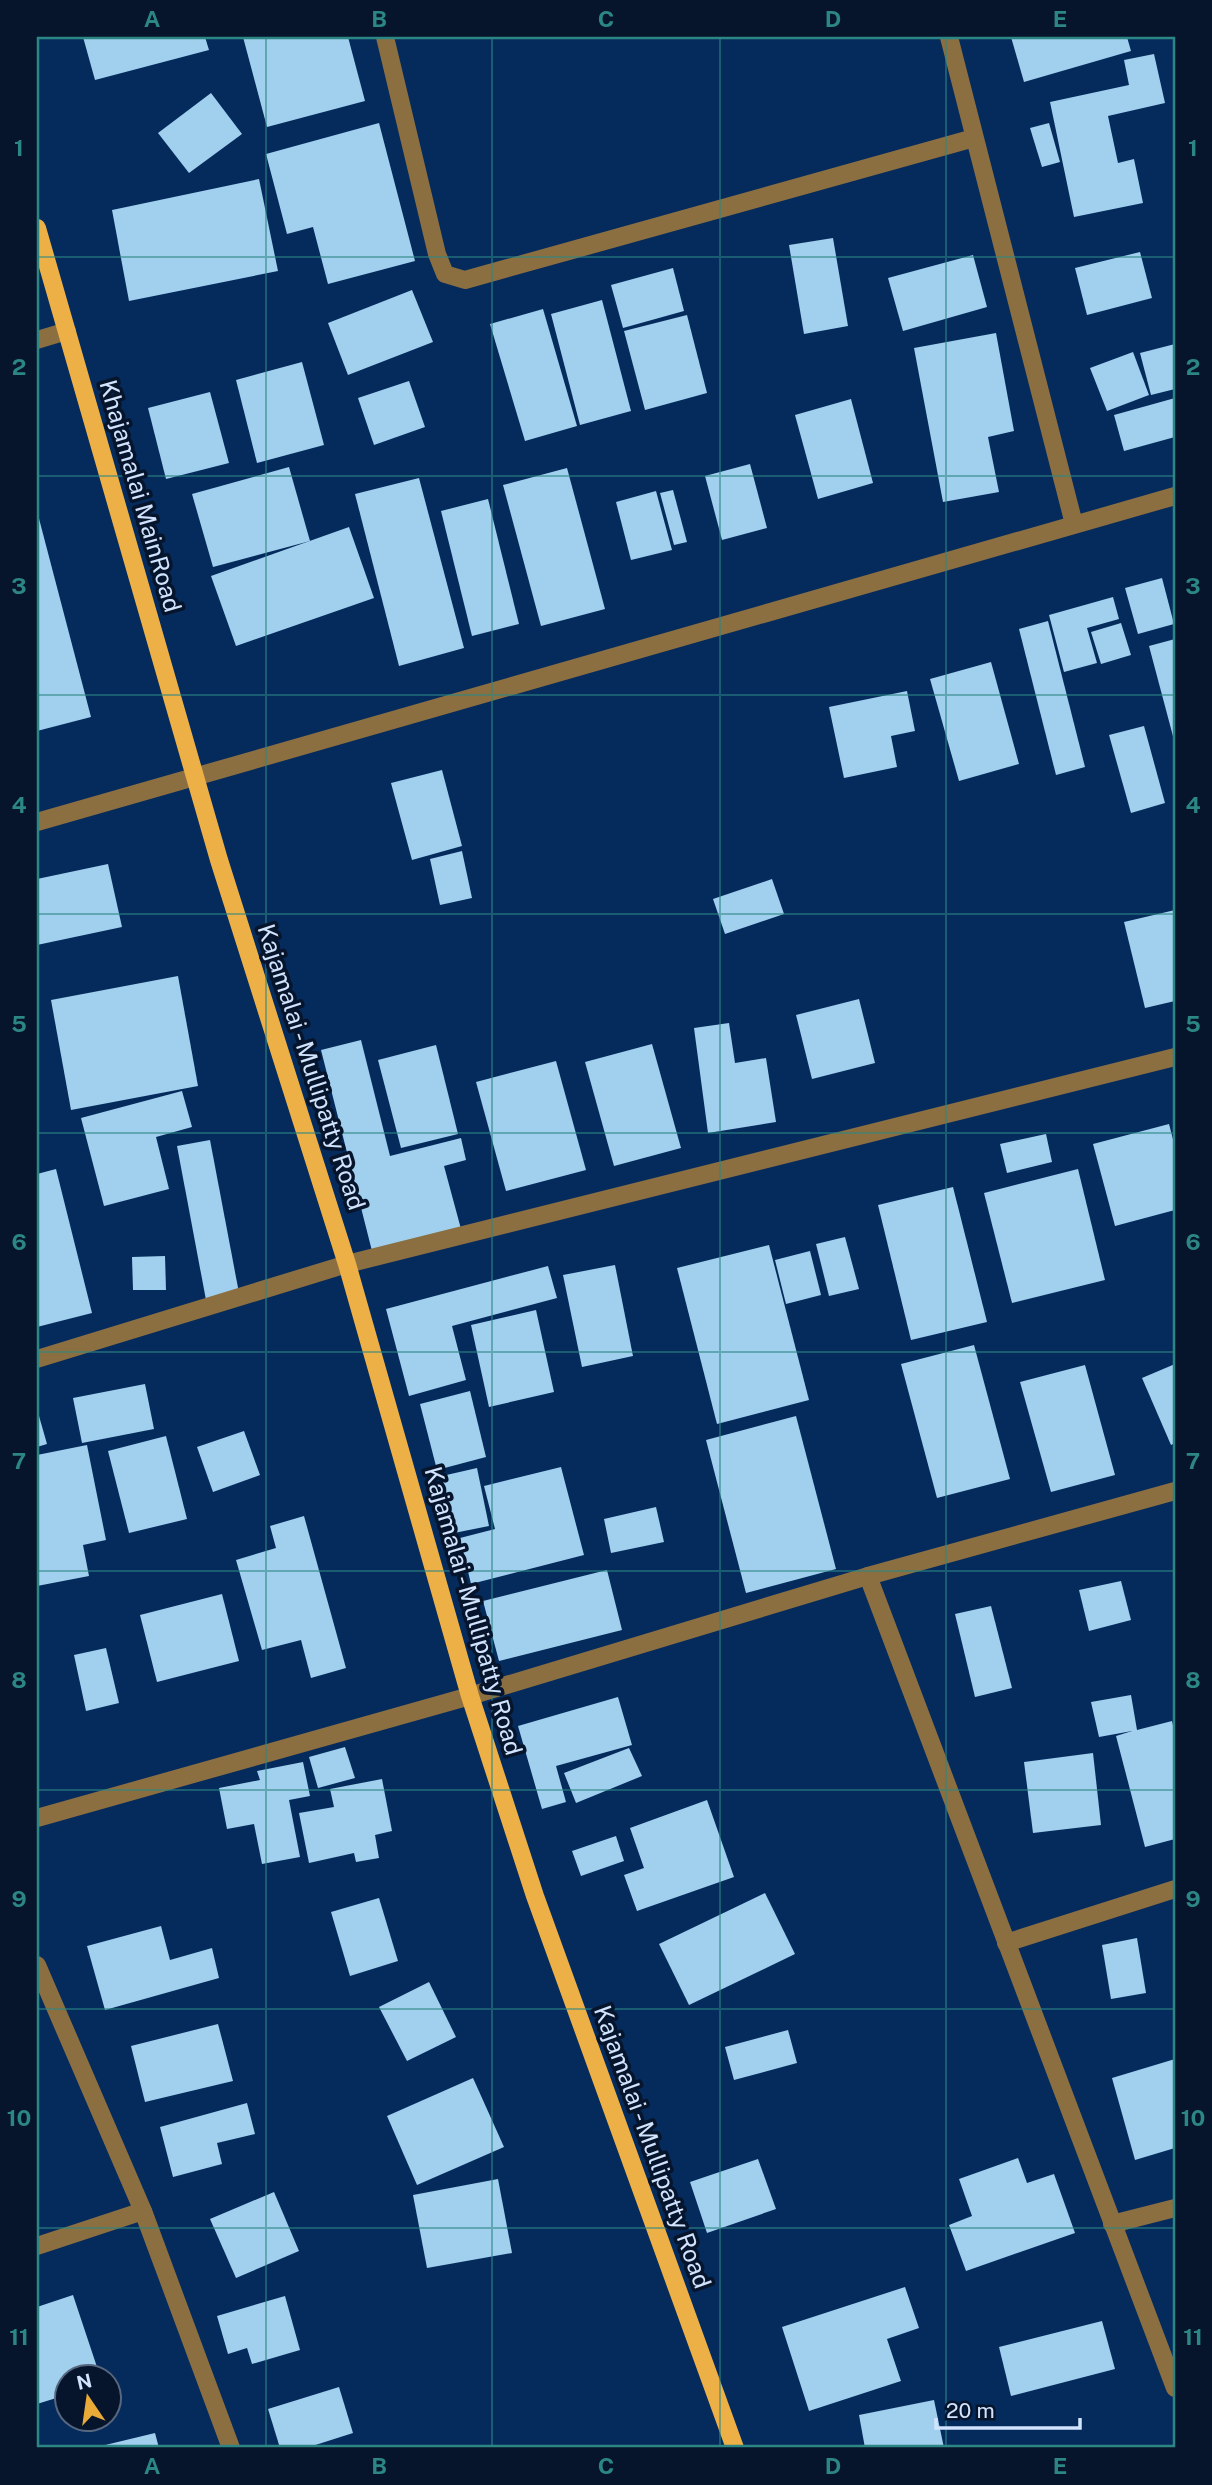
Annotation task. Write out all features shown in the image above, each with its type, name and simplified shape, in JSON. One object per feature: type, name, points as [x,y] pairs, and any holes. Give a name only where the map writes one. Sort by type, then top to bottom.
[{"type":"main road","name":"Khajamalai MainRoad","points":[[37,228],[195,778]]},
{"type":"main road","name":"Kajamalai - Mullipatty Road","points":[[195,778],[347,1264],[470,1696],[536,1896],[735,2448]]},
{"type":"street","points":[[385,37],[437,254],[445,274],[465,280],[974,138]]},
{"type":"street","points":[[949,37],[1074,524]]},
{"type":"street","points":[[37,341],[67,331]]},
{"type":"street","points":[[37,822],[1175,496]]},
{"type":"street","points":[[37,1359],[347,1264],[1175,1057]]},
{"type":"street","points":[[37,1818],[470,1696],[868,1576],[1175,1491]]},
{"type":"street","points":[[868,1576],[1175,2388]]},
{"type":"street","points":[[1006,1943],[1175,1889]]},
{"type":"street","points":[[37,1965],[143,2211],[231,2448]]},
{"type":"street","points":[[1112,2224],[1175,2208]]},
{"type":"street","points":[[37,2246],[143,2211]]},
{"type":"building","points":[[83,37],[205,37],[209,50],[95,80]]},
{"type":"building","points":[[243,37],[348,37],[365,101],[267,127]]},
{"type":"building","points":[[1011,37],[1127,37],[1131,51],[1024,82]]},
{"type":"building","points":[[1154,54],[1165,103],[1108,116],[1118,163],[1134,159],[1143,203],[1074,217],[1050,102],[1129,85],[1124,60]]},
{"type":"building","points":[[211,93],[242,134],[189,173],[158,133]]},
{"type":"building","points":[[379,123],[415,261],[328,284],[313,227],[287,234],[266,154]]},
{"type":"building","points":[[1049,123],[1060,162],[1042,167],[1030,128]]},
{"type":"building","points":[[259,179],[278,271],[129,301],[112,210]]},
{"type":"building","points":[[833,238],[848,326],[804,334],[789,245]]},
{"type":"building","points":[[1140,252],[1152,298],[1087,315],[1075,268]]},
{"type":"building","points":[[973,255],[987,307],[903,331],[888,278]]},
{"type":"building","points":[[673,268],[684,311],[623,328],[611,285]]},
{"type":"building","points":[[412,290],[433,342],[348,375],[328,323]]},
{"type":"building","points":[[602,300],[631,411],[580,425],[551,314]]},
{"type":"building","points":[[543,309],[577,426],[525,441],[490,324]]},
{"type":"building","points":[[687,315],[707,393],[645,410],[624,331]]},
{"type":"building","points":[[996,333],[1014,431],[988,437],[999,492],[943,502],[914,348]]},
{"type":"building","points":[[1175,344],[1175,389],[1151,395],[1140,353]]},
{"type":"building","points":[[1133,352],[1149,395],[1107,411],[1090,368]]},
{"type":"building","points":[[302,362],[324,445],[257,463],[236,380]]},
{"type":"building","points":[[409,381],[425,427],[374,445],[358,398]]},
{"type":"building","points":[[210,392],[229,463],[166,479],[148,408]]},
{"type":"building","points":[[1175,398],[1175,437],[1124,451],[1114,415]]},
{"type":"building","points":[[851,399],[873,483],[818,499],[795,415]]},
{"type":"building","points":[[750,464],[767,528],[722,540],[705,476]]},
{"type":"building","points":[[289,467],[310,541],[213,567],[192,494]]},
{"type":"building","points":[[567,468],[605,609],[541,626],[503,485]]},
{"type":"building","points":[[419,478],[464,648],[399,666],[355,494]]},
{"type":"building","points":[[673,490],[687,542],[674,545],[660,493]]},
{"type":"building","points":[[656,491],[672,550],[631,560],[616,502]]},
{"type":"building","points":[[488,499],[519,624],[472,636],[441,511]]},
{"type":"building","points":[[37,511],[91,717],[37,731]]},
{"type":"building","points":[[349,527],[374,598],[236,646],[211,576]]},
{"type":"building","points":[[1162,578],[1174,624],[1138,634],[1125,588]]},
{"type":"building","points":[[1113,597],[1119,619],[1087,628],[1097,663],[1064,672],[1049,615]]},
{"type":"building","points":[[1048,621],[1085,767],[1056,775],[1019,629]]},
{"type":"building","points":[[1121,623],[1131,655],[1101,664],[1091,632]]},
{"type":"building","points":[[1175,639],[1175,740],[1174,740],[1149,646]]},
{"type":"building","points":[[991,662],[1019,764],[959,781],[930,679]]},
{"type":"building","points":[[907,691],[915,731],[891,736],[897,767],[844,778],[829,707]]},
{"type":"building","points":[[1144,726],[1165,803],[1131,813],[1109,735]]},
{"type":"building","points":[[442,770],[462,846],[412,860],[391,783]]},
{"type":"building","points":[[462,851],[472,898],[440,905],[430,859]]},
{"type":"building","points":[[108,864],[122,927],[37,945],[37,879]]},
{"type":"building","points":[[772,879],[784,914],[725,934],[713,899]]},
{"type":"building","points":[[1175,910],[1175,1001],[1145,1008],[1124,922]]},
{"type":"building","points":[[178,976],[198,1086],[71,1110],[51,1000]]},
{"type":"building","points":[[859,999],[875,1063],[812,1079],[796,1015]]},
{"type":"building","points":[[729,1023],[735,1063],[766,1058],[776,1122],[708,1133],[694,1028]]},
{"type":"building","points":[[361,1040],[390,1156],[461,1138],[466,1160],[444,1166],[461,1229],[372,1251],[321,1050]]},
{"type":"building","points":[[652,1044],[681,1148],[614,1166],[585,1062]]},
{"type":"building","points":[[436,1045],[458,1134],[401,1148],[378,1060]]},
{"type":"building","points":[[556,1061],[586,1170],[506,1191],[476,1082]]},
{"type":"building","points":[[182,1091],[192,1127],[156,1137],[169,1189],[104,1206],[81,1118]]},
{"type":"building","points":[[1169,1124],[1175,1147],[1175,1210],[1115,1226],[1093,1144]]},
{"type":"building","points":[[1046,1134],[1052,1162],[1007,1173],[1000,1144]]},
{"type":"building","points":[[210,1140],[239,1293],[206,1300],[177,1146]]},
{"type":"building","points":[[56,1169],[92,1313],[37,1327],[37,1174]]},
{"type":"building","points":[[1078,1169],[1105,1280],[1012,1303],[984,1193]]},
{"type":"building","points":[[953,1187],[987,1322],[911,1340],[878,1205]]},
{"type":"building","points":[[845,1237],[859,1289],[829,1296],[816,1244]]},
{"type":"building","points":[[769,1245],[809,1400],[717,1424],[677,1268]]},
{"type":"building","points":[[810,1251],[821,1295],[786,1304],[775,1260]]},
{"type":"building","points":[[165,1256],[166,1290],[133,1290],[132,1257]]},
{"type":"building","points":[[615,1265],[633,1356],[582,1367],[563,1275]]},
{"type":"building","points":[[548,1266],[557,1298],[452,1326],[466,1380],[409,1396],[386,1309]]},
{"type":"building","points":[[536,1310],[554,1392],[489,1407],[471,1325]]},
{"type":"building","points":[[974,1345],[1010,1479],[937,1498],[901,1364]]},
{"type":"building","points":[[1175,1364],[1175,1443],[1171,1445],[1142,1378]]},
{"type":"building","points":[[1085,1365],[1115,1475],[1051,1492],[1020,1382]]},
{"type":"building","points":[[145,1384],[154,1429],[82,1443],[73,1398]]},
{"type":"building","points":[[470,1391],[486,1457],[437,1470],[420,1404]]},
{"type":"building","points":[[37,1416],[47,1444],[37,1447]]},
{"type":"building","points":[[796,1416],[836,1569],[746,1593],[706,1440]]},
{"type":"building","points":[[244,1431],[260,1475],[213,1492],[197,1447]]},
{"type":"building","points":[[166,1436],[187,1519],[129,1533],[108,1451]]},
{"type":"building","points":[[87,1445],[106,1540],[83,1545],[89,1576],[37,1586],[37,1455]]},
{"type":"building","points":[[561,1467],[584,1555],[471,1584],[460,1538],[495,1529],[484,1486]]},
{"type":"building","points":[[477,1468],[489,1526],[454,1533],[442,1476]]},
{"type":"building","points":[[656,1507],[664,1542],[611,1553],[604,1519]]},
{"type":"building","points":[[304,1516],[346,1668],[311,1678],[301,1640],[262,1650],[236,1560],[276,1548],[270,1526]]},
{"type":"building","points":[[607,1570],[622,1630],[499,1661],[483,1601]]},
{"type":"building","points":[[1121,1581],[1131,1620],[1089,1631],[1079,1590]]},
{"type":"building","points":[[222,1594],[239,1661],[157,1682],[140,1615]]},
{"type":"building","points":[[991,1606],[1012,1688],[975,1697],[955,1614]]},
{"type":"building","points":[[106,1648],[119,1703],[86,1711],[74,1655]]},
{"type":"building","points":[[1131,1695],[1137,1730],[1172,1721],[1175,1734],[1175,1839],[1145,1847],[1116,1736],[1132,1731],[1099,1737],[1091,1702]]},
{"type":"building","points":[[618,1697],[632,1745],[556,1766],[566,1802],[542,1809],[518,1726]]},
{"type":"building","points":[[345,1747],[355,1778],[318,1788],[309,1757]]},
{"type":"building","points":[[629,1748],[642,1776],[576,1803],[564,1773]]},
{"type":"building","points":[[1093,1753],[1101,1825],[1033,1833],[1024,1762]]},
{"type":"building","points":[[303,1762],[310,1796],[289,1800],[300,1857],[262,1864],[254,1824],[227,1829],[219,1788],[260,1780],[257,1771]]},
{"type":"building","points":[[382,1779],[392,1831],[375,1835],[379,1858],[356,1862],[354,1853],[309,1863],[299,1813],[334,1807],[330,1789]]},
{"type":"building","points":[[707,1800],[734,1877],[637,1911],[624,1875],[644,1868],[630,1828]]},
{"type":"building","points":[[616,1836],[624,1861],[581,1876],[572,1851]]},
{"type":"building","points":[[765,1893],[795,1954],[689,2005],[659,1944]]},
{"type":"building","points":[[379,1898],[398,1961],[350,1976],[331,1912]]},
{"type":"building","points":[[161,1926],[170,1960],[212,1948],[219,1978],[105,2010],[87,1946]]},
{"type":"building","points":[[1137,1938],[1146,1993],[1111,1999],[1102,1945]]},
{"type":"building","points":[[429,1982],[456,2037],[407,2061],[379,2007]]},
{"type":"building","points":[[218,2024],[233,2081],[145,2102],[131,2046]]},
{"type":"building","points":[[788,2030],[797,2063],[734,2080],[725,2047]]},
{"type":"building","points":[[1175,2059],[1175,2148],[1135,2160],[1112,2078]]},
{"type":"building","points":[[473,2078],[504,2147],[417,2185],[387,2116]]},
{"type":"building","points":[[247,2103],[255,2134],[217,2143],[222,2164],[173,2177],[160,2127]]},
{"type":"building","points":[[1018,2158],[1027,2183],[1054,2174],[1075,2233],[966,2271],[949,2225],[972,2216],[959,2179]]},
{"type":"building","points":[[758,2159],[776,2209],[707,2233],[690,2182]]},
{"type":"building","points":[[498,2179],[512,2253],[427,2268],[413,2195]]},
{"type":"building","points":[[274,2192],[299,2251],[236,2278],[210,2219]]},
{"type":"building","points":[[905,2287],[919,2328],[887,2339],[901,2381],[809,2411],[782,2327]]},
{"type":"building","points":[[73,2295],[95,2362],[52,2362],[52,2399],[37,2404],[37,2307]]},
{"type":"building","points":[[285,2296],[300,2350],[252,2364],[247,2348],[228,2354],[217,2316]]},
{"type":"building","points":[[1102,2321],[1115,2369],[1011,2396],[999,2347]]},
{"type":"building","points":[[339,2387],[353,2433],[306,2448],[280,2448],[268,2409]]},
{"type":"building","points":[[934,2400],[944,2448],[865,2448],[859,2415]]},
{"type":"building","points":[[155,2433],[159,2448],[97,2448],[97,2447]]}]
